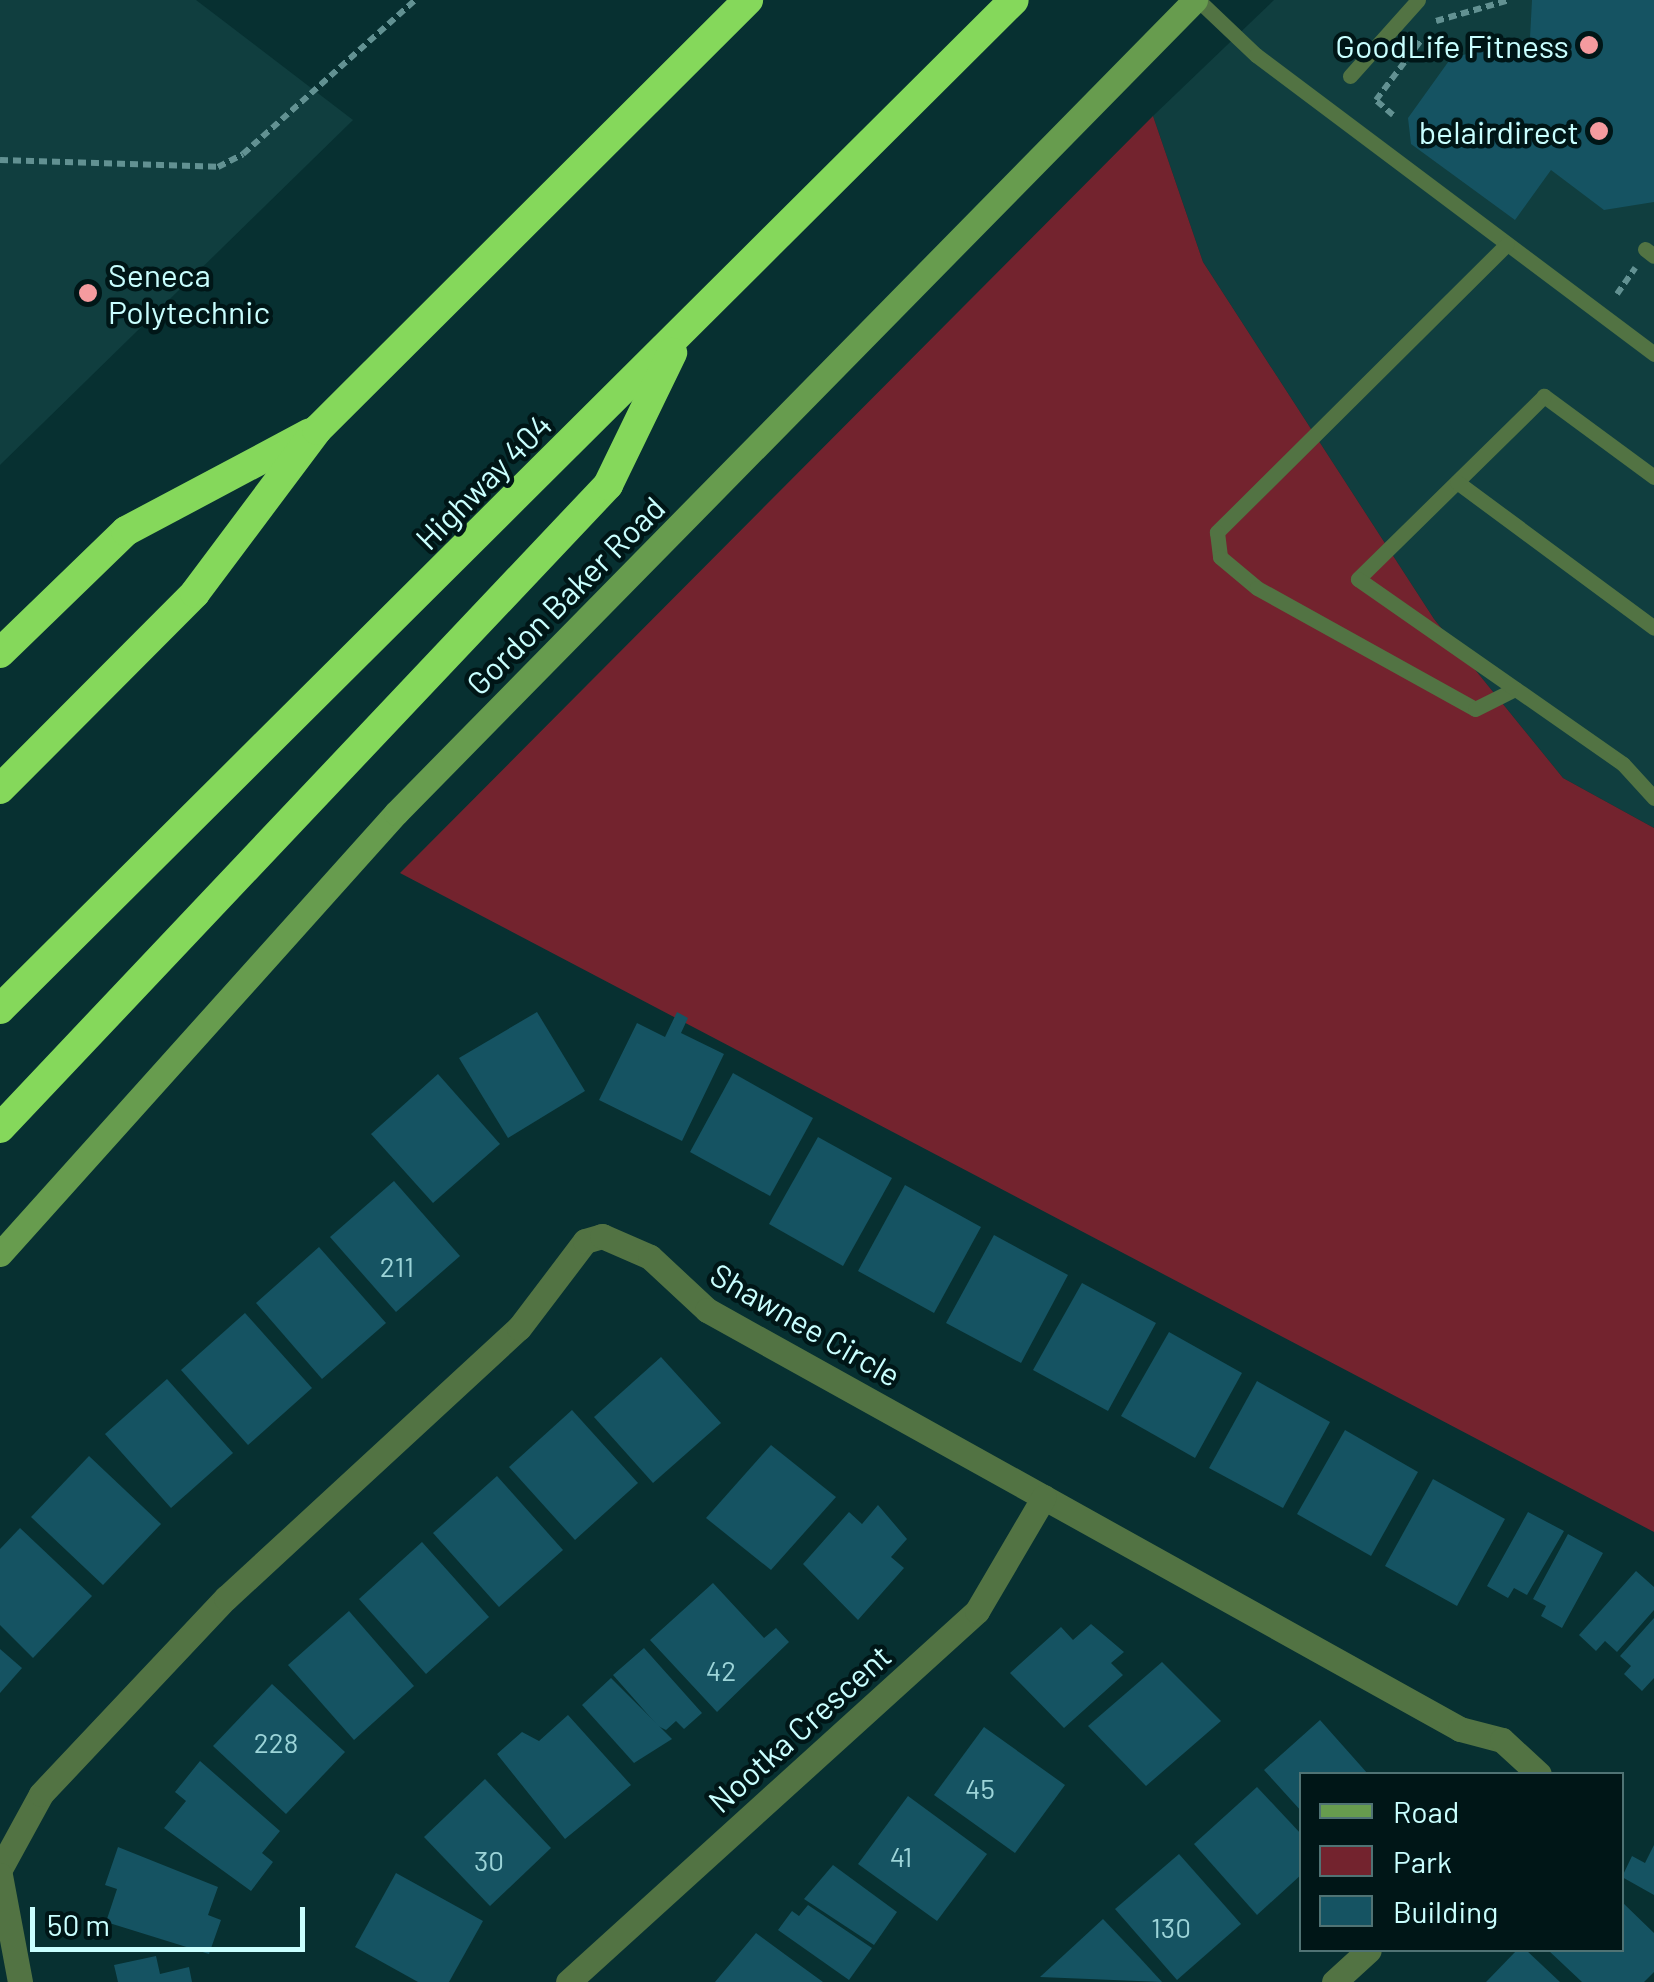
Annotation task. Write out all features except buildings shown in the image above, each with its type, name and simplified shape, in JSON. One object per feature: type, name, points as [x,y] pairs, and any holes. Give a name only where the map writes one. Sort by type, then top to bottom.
[{"type":"highway","points":[[0,789],[195,593],[317,430],[748,0]]},
{"type":"highway","name":"Highway 404","points":[[0,1009],[1014,0]]},
{"type":"highway","points":[[0,1128],[608,485],[682,332]]},
{"type":"highway","points":[[0,653],[126,531],[317,430]]},
{"type":"street","name":"Gordon Baker Road","points":[[0,1254],[396,813],[1196,0]]},
{"type":"street","name":"Shawnee Circle","points":[[20,1982],[0,1872],[40,1794],[226,1598],[542,1304],[586,1241],[602,1236],[650,1256],[707,1310],[1460,1729],[1502,1740],[1537,1772]]},
{"type":"street","name":"Nootka Crescent","points":[[568,1982],[977,1610],[1044,1497]]},
{"type":"street","points":[[1334,1982],[1367,1952]]},
{"type":"lane","points":[[1196,0],[1256,55],[1654,354]]},
{"type":"lane","points":[[1350,76],[1418,0]]},
{"type":"lane","points":[[1507,244],[1217,532],[1220,557],[1257,588],[1476,710],[1514,689]]},
{"type":"lane","points":[[1654,477],[1544,396],[1358,580],[1622,764],[1654,798]]},
{"type":"lane","points":[[1457,482],[1654,628]]},
{"type":"path","points":[[0,160],[218,167],[243,154],[415,0]]},
{"type":"path","points":[[1393,115],[1376,100],[1438,17],[1509,0]]},
{"type":"path","points":[[1624,299],[1616,293],[1649,252]]},
{"type":"shaded area","name":"Seneca Polytechnic","points":[[0,0],[196,0],[353,120],[0,465]]},
{"type":"shaded area","points":[[1274,0],[1654,0],[1654,828],[1563,778],[1434,619],[1203,262],[1153,116]]},
{"type":"green space","points":[[1153,116],[1203,262],[1434,619],[1563,778],[1654,828],[1654,1532],[400,873]]},
{"type":"place","name":"GoodLife Fitness","points":[[1589,45]]},
{"type":"place","name":"belairdirect","points":[[1599,131]]},
{"type":"place","name":"Seneca Polytechnic","points":[[88,293]]}]
